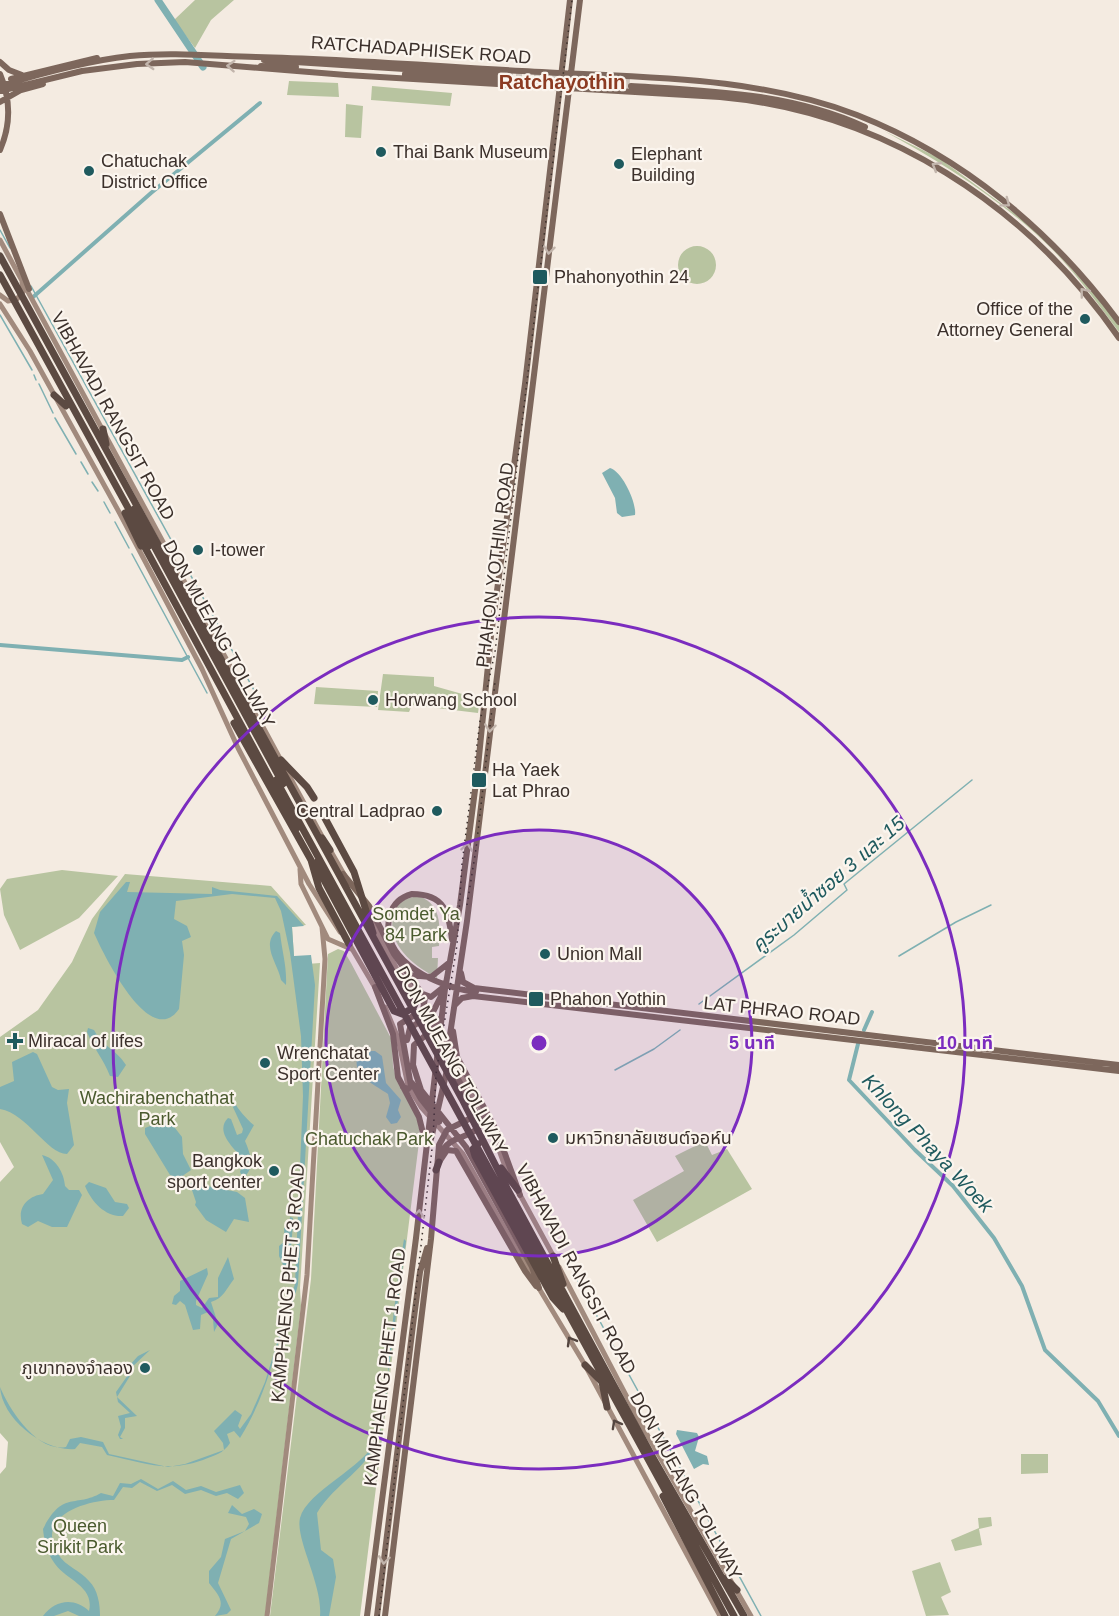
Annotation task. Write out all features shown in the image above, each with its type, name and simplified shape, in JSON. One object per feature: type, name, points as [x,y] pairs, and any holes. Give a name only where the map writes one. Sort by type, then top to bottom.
[{"type":"highway","name":"VIBHAVADI RANGSIT ROAD","points":[[0,256],[462,1099],[508,1190],[652,1456],[746,1616]]},
{"type":"highway","name":"DON MUEANG TOLLWAY","points":[[0,265],[413,1020],[438,1061],[732,1616]]},
{"type":"highway","name":"DON MUEANG TOLLWAY","points":[[0,275],[385,981],[655,1469]]},
{"type":"highway","name":"VIBHAVADI RANGSIT ROAD","points":[[0,283],[732,1616]]},
{"type":"highway","points":[[53,363],[79,399],[194,597]]},
{"type":"highway","points":[[54,395],[66,406]]},
{"type":"highway","points":[[103,429],[107,451]]},
{"type":"highway","points":[[110,477],[141,545],[253,760],[311,860],[319,888],[391,1012],[398,1014],[407,1012],[416,1002],[397,977],[351,888]]},
{"type":"highway","points":[[145,548],[146,563]]},
{"type":"highway","points":[[202,669],[212,670]]},
{"type":"highway","points":[[231,729],[298,846],[319,874],[385,981]]},
{"type":"highway","points":[[281,760],[307,787],[314,798]]},
{"type":"highway","points":[[292,790],[330,849]]},
{"type":"highway","points":[[320,809],[354,872],[374,936],[415,1011],[438,1061]]},
{"type":"highway","points":[[310,850],[360,961]]},
{"type":"highway","points":[[519,1192],[507,1179],[491,1150],[484,1145],[474,1146],[475,1156],[553,1298],[564,1310]]},
{"type":"highway","points":[[436,1170],[439,1162]]},
{"type":"highway","points":[[553,1256],[570,1304]]},
{"type":"highway","points":[[585,1365],[602,1382],[607,1407]]},
{"type":"highway","points":[[625,1404],[641,1424]]},
{"type":"highway","points":[[655,1469],[676,1526],[724,1616]]},
{"type":"highway","points":[[655,1469],[666,1473],[746,1616]]},
{"type":"highway","points":[[701,1563],[704,1586]]},
{"type":"highway","points":[[720,1573],[737,1590]]},
{"type":"main road","name":"PHAHON YOTHIN ROAD","points":[[443,1134],[474,1114],[474,1105],[454,1073],[455,1062],[448,1048],[461,963],[503,619],[531,357],[529,349],[559,87],[575,0]]},
{"type":"main road","name":"PHAHON YOTHIN ROAD","points":[[430,1112],[445,989],[453,949],[476,778],[498,587],[571,74],[575,42],[575,0]]},
{"type":"main road","name":"PHAHON YOTHIN ROAD","points":[[551,227],[551,201],[575,0]]},
{"type":"main road","points":[[566,42],[575,42]]},
{"type":"main road","name":"RATCHADAPHISEK ROAD","points":[[0,92],[112,59],[202,54],[571,74],[781,105],[842,123],[900,146],[961,182],[1022,228],[1062,266],[1119,338]]},
{"type":"main road","name":"RATCHADAPHISEK ROAD","points":[[251,57],[279,62],[497,77],[270,65],[256,68]]},
{"type":"main road","points":[[0,81],[88,59],[112,59]]},
{"type":"main road","points":[[0,62],[9,70],[22,75]]},
{"type":"main road","name":"RATCHADAPHISEK ROAD","points":[[0,81],[71,70],[196,63],[569,88],[632,84],[730,88],[785,97],[833,110],[904,136],[972,178],[1036,227],[1084,276],[1119,322]]},
{"type":"main road","points":[[0,102],[28,88],[105,68]]},
{"type":"main road","points":[[0,81],[9,70]]},
{"type":"main road","points":[[505,70],[511,79],[505,84]]},
{"type":"main road","points":[[0,81],[9,107],[6,134],[0,150]]},
{"type":"main road","points":[[557,109],[566,110]]},
{"type":"main road","name":"PHAHON YOTHIN ROAD","points":[[542,234],[551,201]]},
{"type":"main road","points":[[0,214],[29,289]]},
{"type":"main road","name":"VIBHAVADI RANGSIT ROAD","points":[[0,240],[29,289],[46,329],[103,429],[343,874],[389,956],[432,1015],[483,1113],[504,1166],[641,1424],[737,1590],[746,1616]]},
{"type":"main road","points":[[0,248],[23,288],[21,295],[12,301],[0,295]]},
{"type":"main road","name":"VIBHAVADI RANGSIT ROAD","points":[[0,304],[54,395],[146,563],[202,669],[238,748],[327,914],[351,940],[355,952],[391,1012],[403,1072],[411,1093],[463,1154],[585,1365],[720,1616]]},
{"type":"main road","points":[[498,587],[506,588]]},
{"type":"main road","points":[[494,618],[503,619]]},
{"type":"main road","name":"KAMPHAENG PHET 3 ROAD","points":[[299,862],[301,884],[328,939],[355,952]]},
{"type":"main road","points":[[343,874],[369,906],[375,921]]},
{"type":"main road","points":[[453,949],[450,920],[438,901],[423,895],[408,895],[397,902],[389,921],[393,943],[415,969],[438,983],[464,991],[605,1005]]},
{"type":"main road","points":[[361,903],[375,921],[408,975],[423,993],[431,998],[437,995],[447,978]]},
{"type":"main road","name":"KAMPHAENG PHET 3 ROAD","points":[[267,1616],[307,1275],[325,951],[322,927]]},
{"type":"main road","points":[[325,951],[338,944]]},
{"type":"main road","points":[[408,975],[431,977],[450,961]]},
{"type":"main road","points":[[461,963],[463,982],[479,989],[476,992],[478,997]]},
{"type":"main road","points":[[375,987],[393,1034],[397,1071],[423,1128],[426,1150]]},
{"type":"main road","points":[[403,1087],[408,1089],[411,1086],[405,1034],[410,1028],[432,1014],[445,989]]},
{"type":"main road","name":"LAT PHRAO ROAD","points":[[479,989],[1119,1071]]},
{"type":"main road","points":[[423,993],[426,1002],[423,1010],[400,1024],[405,1034],[411,1080],[435,1121]]},
{"type":"main road","name":"LAT PHRAO ROAD","points":[[454,1005],[462,998],[478,997],[826,1034]]},
{"type":"main road","points":[[391,1012],[405,1019]]},
{"type":"main road","points":[[442,1016],[435,1027],[414,1045],[412,1065],[421,1090],[466,1147],[532,1267],[539,1288]]},
{"type":"main road","points":[[452,1021],[455,1062],[464,1069],[497,1132],[519,1192]]},
{"type":"main road","name":"LAT PHRAO ROAD","points":[[846,1037],[1119,1065]]},
{"type":"main road","name":"KAMPHAENG PHET 1 ROAD","points":[[367,1616],[426,1150],[442,1094],[455,1062]]},
{"type":"main road","points":[[442,1094],[449,1083],[460,1085]]},
{"type":"main road","points":[[385,1616],[431,1239],[439,1145],[443,1134],[467,1108],[466,1095]]},
{"type":"main road","points":[[416,1109],[435,1121],[457,1117]]},
{"type":"main road","points":[[439,1162],[448,1142],[479,1128],[483,1122],[483,1113]]},
{"type":"main road","points":[[465,1164],[465,1153],[474,1146]]},
{"type":"main road","points":[[439,1162],[444,1152],[452,1149],[465,1164],[525,1271],[539,1288]]},
{"type":"main road","points":[[376,1616],[420,1272],[431,1239]]},
{"type":"main road","points":[[404,1407],[408,1423]]},
{"type":"green space","points":[[195,0],[234,0],[211,20],[195,48],[174,20]]},
{"type":"green space","points":[[289,81],[338,83],[339,97],[287,95]]},
{"type":"green space","points":[[372,86],[452,93],[450,106],[371,100]]},
{"type":"green space","points":[[346,104],[363,106],[361,138],[345,137]]},
{"type":"green space","points":[[884,131],[939,158],[1033,227],[1102,302],[1119,325],[1119,332],[1070,269],[1034,232],[973,184]]},
{"type":"green space","points":[[697,246],[711,251],[716,265],[711,279],[697,284],[683,279],[678,265],[683,251]]},
{"type":"green space","points":[[383,674],[434,677],[434,686],[480,699],[478,713],[412,705],[409,712],[378,710]]},
{"type":"green space","points":[[316,687],[378,691],[377,707],[314,704]]},
{"type":"green space","points":[[62,870],[118,876],[79,918],[20,950],[4,915],[0,889],[7,879]]},
{"type":"green space","name":"Wachirabenchathat Park","points":[[125,874],[271,886],[306,925],[292,927],[294,956],[306,956],[307,964],[320,963],[300,1288],[301,1306],[265,1616],[0,1616],[0,1474],[6,1467],[8,1442],[0,1433],[0,1182],[14,1167],[0,1142],[0,1037],[38,1010],[72,962],[92,919]]},
{"type":"green space","name":"Somdet Ya 84 Park","points":[[419,896],[432,905],[438,917],[439,946],[432,947],[432,958],[438,958],[437,978],[410,960],[397,944],[394,934],[392,924],[398,905],[407,899]]},
{"type":"green space","name":"Chatuchak Park","points":[[338,949],[344,951],[392,1040],[393,1066],[397,1081],[417,1117],[420,1134],[360,1616],[270,1616],[311,1279],[328,954]]},
{"type":"green space","points":[[705,1141],[712,1155],[727,1149],[752,1189],[657,1242],[633,1200],[684,1171],[675,1156]]},
{"type":"green space","points":[[1021,1454],[1048,1454],[1048,1473],[1021,1474]]},
{"type":"green space","points":[[991,1517],[992,1526],[979,1529],[982,1545],[955,1551],[951,1540],[979,1528],[978,1518]]},
{"type":"green space","points":[[940,1562],[951,1592],[941,1597],[949,1615],[926,1616],[912,1571]]},
{"type":"water","points":[[610,468],[615,470],[628,488],[634,503],[635,515],[622,517],[617,513],[615,498],[602,473]]},
{"type":"water","points":[[126,882],[130,882],[127,892],[212,894],[212,887],[220,890],[277,896],[304,926],[292,927],[294,956],[311,955],[315,985],[298,1284],[266,1382],[255,1410],[240,1438],[234,1431],[227,1434],[230,1443],[224,1450],[223,1443],[214,1431],[235,1410],[242,1415],[238,1426],[240,1429],[251,1414],[265,1382],[295,1284],[303,1096],[301,1036],[290,953],[281,911],[275,898],[232,894],[176,901],[174,919],[187,926],[191,937],[182,941],[184,955],[179,1009],[167,1019],[155,1018],[142,1009],[129,994],[117,977],[94,933],[100,912]]},
{"type":"water","points":[[276,931],[280,933],[286,985],[281,980],[270,949],[272,937]]},
{"type":"water","points":[[88,1028],[94,1030],[126,1065],[118,1077],[110,1076],[87,1032]]},
{"type":"water","points":[[367,1051],[375,1051],[382,1056],[386,1083],[401,1100],[398,1110],[401,1117],[397,1123],[391,1124],[386,1117],[390,1103],[388,1094],[367,1080],[359,1071],[357,1059]]},
{"type":"water","points":[[33,1052],[37,1054],[52,1087],[58,1090],[69,1089],[67,1103],[74,1145],[67,1154],[52,1148],[19,1118],[0,1109],[0,1087],[14,1081],[12,1062]]},
{"type":"water","points":[[234,1101],[254,1125],[245,1141],[251,1165],[243,1178],[240,1172],[244,1160],[231,1146],[223,1129],[228,1118],[231,1119],[237,1135],[242,1133],[243,1129],[232,1105]]},
{"type":"water","points":[[168,1119],[182,1137],[183,1154],[191,1170],[178,1179],[170,1175],[145,1134],[145,1128]]},
{"type":"water","points":[[42,1155],[51,1159],[58,1167],[65,1186],[69,1190],[79,1190],[82,1195],[67,1227],[52,1227],[38,1221],[28,1227],[22,1224],[21,1212],[25,1203],[43,1194],[53,1180]]},
{"type":"water","points":[[198,1179],[207,1186],[237,1192],[245,1198],[249,1222],[234,1219],[226,1232],[206,1220],[195,1205],[190,1184]]},
{"type":"water","points":[[89,1182],[106,1188],[115,1202],[127,1204],[129,1208],[123,1216],[111,1214],[100,1208],[85,1186]]},
{"type":"water","points":[[290,1217],[293,1218],[293,1223],[287,1274],[279,1256],[279,1246],[285,1241],[284,1228],[289,1226]]},
{"type":"water","points":[[404,1239],[406,1241],[388,1377],[395,1298]]},
{"type":"water","points":[[228,1257],[234,1279],[222,1296],[211,1302],[218,1324],[214,1332],[213,1319],[208,1312],[201,1315],[200,1329],[193,1330],[185,1305],[180,1301],[176,1305],[172,1304],[174,1296],[180,1291],[180,1281],[207,1268],[208,1274],[196,1301],[196,1305],[202,1308],[209,1298],[218,1297],[218,1278]]},
{"type":"water","points":[[150,1350],[130,1369],[130,1376],[117,1397],[116,1392],[128,1375],[128,1367],[138,1356]]},
{"type":"water","points":[[388,1377],[385,1410],[381,1427]]},
{"type":"water","points":[[0,1387],[17,1417],[40,1440],[27,1431],[8,1411]]},
{"type":"water","points":[[117,1397],[137,1416],[125,1418],[125,1428],[120,1437],[123,1439],[120,1439],[118,1435],[121,1427],[118,1416],[130,1413],[118,1402]]},
{"type":"water","points":[[381,1427],[375,1447],[368,1458],[324,1502],[317,1513],[321,1550],[333,1559],[336,1577],[329,1616],[320,1616],[317,1591],[301,1538],[300,1518],[313,1498],[370,1450]]},
{"type":"water","points":[[677,1430],[697,1433],[699,1437],[695,1451],[707,1456],[709,1465],[703,1464],[694,1469],[676,1434]]},
{"type":"water","points":[[81,1437],[103,1442],[109,1454],[164,1466],[144,1464],[107,1455],[102,1447],[80,1443],[75,1449],[58,1447],[66,1447],[70,1439]]},
{"type":"water","points":[[224,1450],[203,1460],[190,1464],[174,1466]]},
{"type":"water","points":[[141,1479],[158,1489],[173,1481],[186,1490],[201,1486],[216,1492],[240,1485],[244,1493],[238,1499],[227,1493],[216,1496],[201,1490],[185,1494],[172,1485],[157,1491],[140,1482],[132,1488],[123,1487],[114,1500],[91,1503],[67,1512],[58,1520],[53,1529],[52,1540],[61,1558],[85,1577],[95,1589],[100,1616],[79,1616],[68,1611],[54,1616],[43,1616],[53,1606],[65,1602],[77,1604],[89,1611],[90,1602],[83,1589],[58,1568],[49,1554],[43,1529],[50,1517],[63,1504],[101,1493],[113,1496],[120,1483],[131,1484]]},
{"type":"water","points":[[232,1505],[242,1514],[254,1509],[262,1514],[259,1523],[245,1531],[249,1524],[246,1517],[228,1513]]},
{"type":"water","points":[[245,1531],[231,1539],[218,1583],[231,1610],[227,1614],[215,1616],[221,1603],[209,1583],[209,1571],[221,1557],[225,1539]]},
{"type":"waterway","points":[[158,0],[203,67]]},
{"type":"waterway","points":[[32,298],[151,193],[260,103]]},
{"type":"waterway","points":[[0,230],[10,248]]},
{"type":"waterway","points":[[31,286],[260,701]]},
{"type":"waterway","points":[[0,315],[32,370]]},
{"type":"waterway","points":[[34,375],[36,380]]},
{"type":"waterway","points":[[39,384],[53,413]]},
{"type":"waterway","points":[[55,418],[76,454]]},
{"type":"waterway","points":[[81,462],[88,474]]},
{"type":"waterway","points":[[92,482],[98,491]]},
{"type":"waterway","points":[[104,502],[110,513]]},
{"type":"waterway","points":[[115,522],[129,548]]},
{"type":"waterway","points":[[132,554],[207,693]]},
{"type":"waterway","points":[[0,645],[182,660],[188,657]]},
{"type":"waterway","name":"คูระบายน้ำซอย 3 และ 15","points":[[699,1004],[794,935],[847,890],[844,884],[972,780]]},
{"type":"waterway","name":"คูระบายน้ำซอย 3 และ 15","points":[[899,956],[956,922],[991,905]]},
{"type":"waterway","name":"Khlong Phaya Woek","points":[[864,1030],[872,1012]]},
{"type":"waterway","points":[[615,1070],[654,1049],[680,1030]]},
{"type":"waterway","name":"Khlong Phaya Woek","points":[[858,1044],[849,1080],[915,1150],[953,1186],[994,1238],[1022,1286],[1045,1350],[1098,1401],[1119,1436]]},
{"type":"waterway","points":[[574,1274],[761,1616]]},
{"type":"tunnel","points":[[498,75],[631,81]]},
{"type":"tunnel","points":[[497,79],[631,86]]},
{"type":"railway","points":[[379,1616],[433,1140],[436,1074],[457,945],[462,864],[480,721],[495,652],[572,0]]},
{"type":"railway","points":[[467,905],[476,849],[495,682]]},
{"type":"place","name":"Thai Bank Museum","points":[[381,152]]},
{"type":"place","name":"Elephant Building","points":[[619,164]]},
{"type":"place","name":"Chatuchak District Office","points":[[89,171]]},
{"type":"place","name":"Phahonyothin 24","points":[[540,277]]},
{"type":"place","name":"Office of the Attorney General","points":[[1085,319]]},
{"type":"place","name":"I-tower","points":[[198,550]]},
{"type":"place","name":"Horwang School","points":[[373,700]]},
{"type":"place","name":"Ha Yaek Lat Phrao","points":[[479,780]]},
{"type":"place","name":"Central Ladprao","points":[[437,811]]},
{"type":"place","name":"Union Mall","points":[[545,954]]},
{"type":"place","name":"Phahon Yothin","points":[[536,999]]},
{"type":"place","name":"Miracal of lifes","points":[[15,1041]]},
{"type":"place","name":"Wrenchatat Sport Center","points":[[265,1063]]},
{"type":"place","name":"มหาวิทยาลัยเซนต์จอห์น","points":[[553,1138]]},
{"type":"place","name":"Bangkok sport center","points":[[274,1171]]},
{"type":"place","name":"ภูเขาทองจำลอง","points":[[145,1368]]},
{"type":"district","name":"Ratchayothin","points":[[562,82]]},
{"type":"park label","name":"Queen Sirikit Park","points":[[80,1536]]}]
